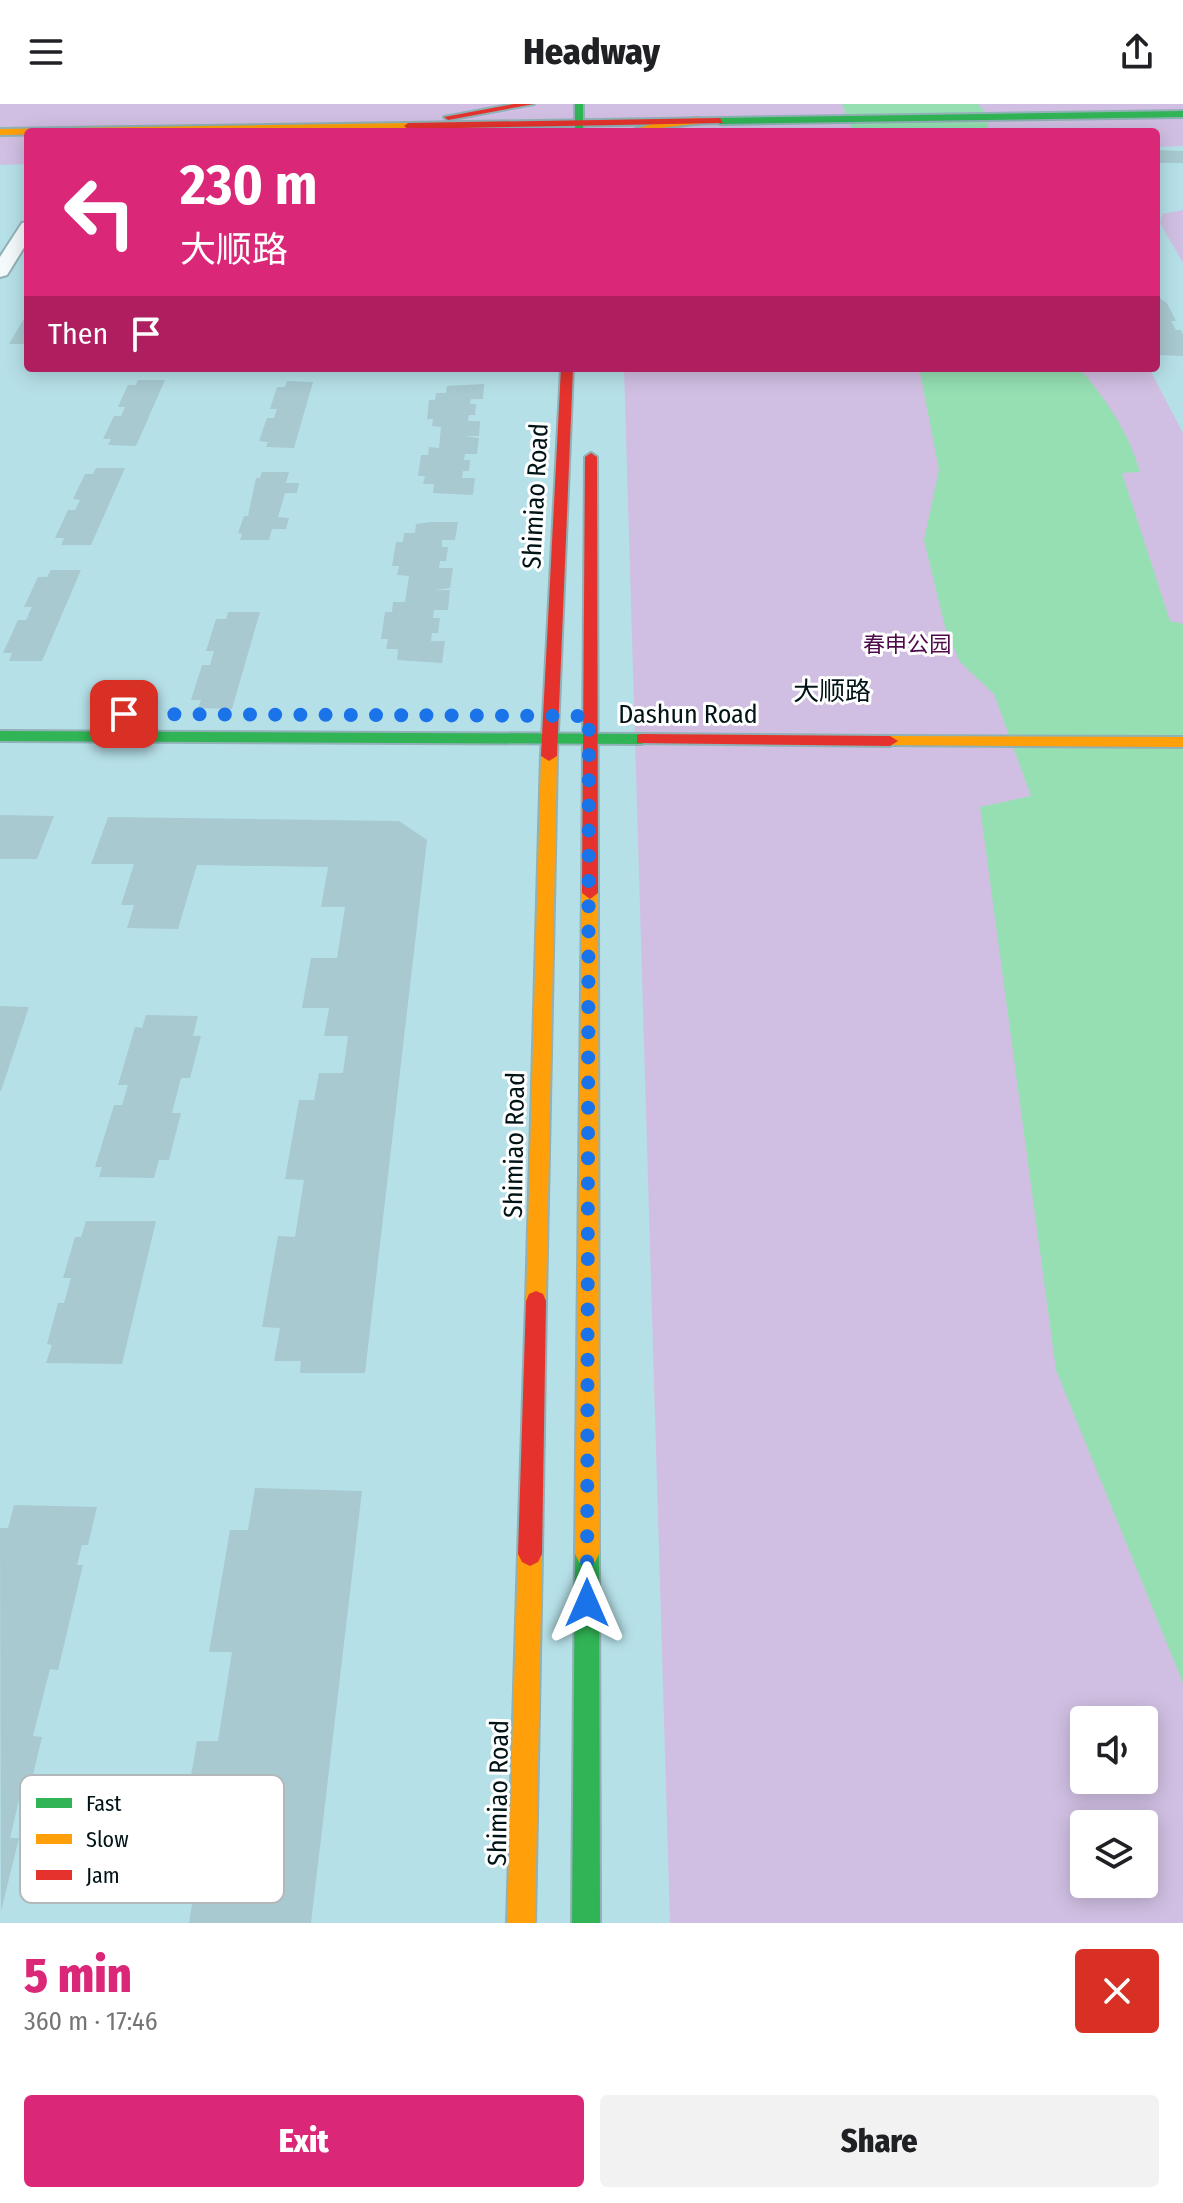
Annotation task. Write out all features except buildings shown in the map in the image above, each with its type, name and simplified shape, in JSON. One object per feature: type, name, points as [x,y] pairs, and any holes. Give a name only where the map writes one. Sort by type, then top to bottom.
[{"type":"main road","points":[[453,121],[530,104]]},
{"type":"main road","points":[[638,104],[706,117]]},
{"type":"main road","points":[[199,128],[587,118],[1037,112],[1183,106]]},
{"type":"main road","points":[[1037,112],[1183,114]]},
{"type":"main road","points":[[646,128],[706,117]]},
{"type":"main road","points":[[0,123],[453,121],[502,128]]},
{"type":"main road","points":[[0,132],[24,132]]},
{"type":"main road","name":"Shimiao Road","points":[[521,1923],[549,740],[567,372]]},
{"type":"main road","name":"Shimiao Road","points":[[586,1923],[589,740],[597,716],[592,431]]},
{"type":"main road","points":[[526,716],[597,716]]},
{"type":"main road","name":"Dashun Road","points":[[0,736],[1183,742]]},
{"type":"street","points":[[0,271],[24,233]]},
{"type":"green space","points":[[0,104],[1183,104],[1183,146],[1160,147],[1160,128],[24,128],[24,164],[0,165]]},
{"type":"green space","points":[[1183,210],[1183,263],[1160,223],[1162,214]]},
{"type":"green space","name":"春申公园","points":[[624,372],[1151,372],[1183,433],[1183,1923],[670,1923]]},
{"type":"shaded area","points":[[842,104],[978,104],[989,117],[988,128],[851,128]]},
{"type":"shaded area","points":[[920,372],[1082,372],[1116,417],[1135,457],[1140,472],[1122,473],[1170,621],[1183,624],[1183,1683],[1056,1370],[980,807],[1031,796],[994,694],[960,662],[945,627],[924,540],[939,470]]},
{"type":"traffic: fast","points":[[579,104],[579,128]]},
{"type":"traffic: fast","points":[[720,121],[1183,114]]},
{"type":"traffic: fast","points":[[0,736],[642,739]]},
{"type":"traffic: fast","points":[[586,1923],[587,1554]]},
{"type":"traffic: slow","points":[[646,128],[699,121]]},
{"type":"traffic: slow","points":[[272,128],[408,126]]},
{"type":"traffic: slow","points":[[0,132],[24,132]]},
{"type":"traffic: slow","points":[[890,741],[1183,742]]},
{"type":"traffic: slow","points":[[536,1301],[549,756]]},
{"type":"traffic: slow","points":[[587,1554],[590,893]]},
{"type":"traffic: slow","points":[[521,1923],[530,1554]]},
{"type":"traffic: jam","points":[[448,117],[530,104]]},
{"type":"traffic: jam","points":[[408,126],[720,121]]},
{"type":"traffic: jam","points":[[549,756],[567,372]]},
{"type":"traffic: jam","points":[[590,893],[591,457]]},
{"type":"traffic: jam","points":[[642,739],[890,741]]},
{"type":"traffic: jam","points":[[530,1554],[536,1301]]},
{"type":"route","points":[[124,714],[589,716],[587,1603]]}]
